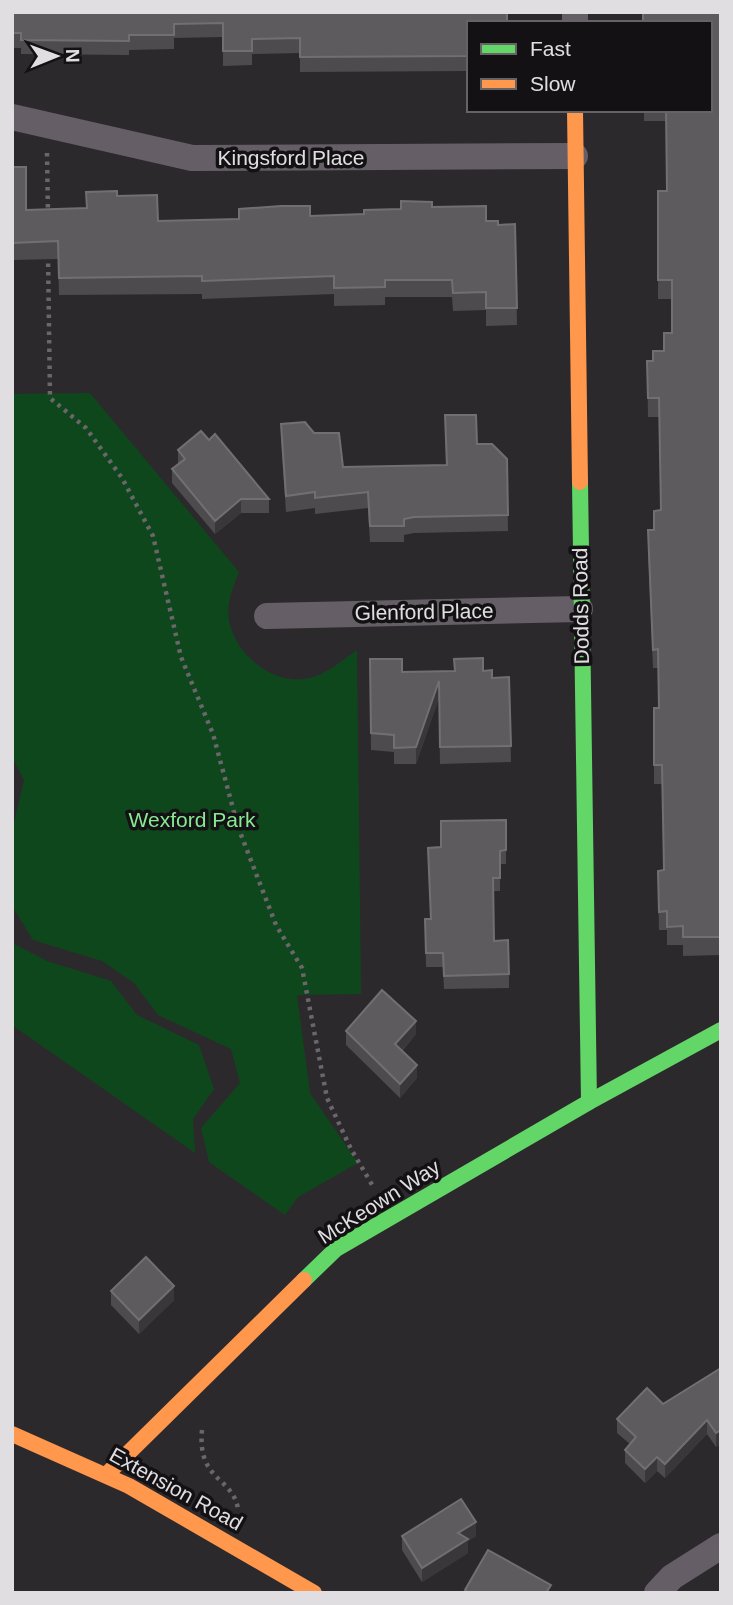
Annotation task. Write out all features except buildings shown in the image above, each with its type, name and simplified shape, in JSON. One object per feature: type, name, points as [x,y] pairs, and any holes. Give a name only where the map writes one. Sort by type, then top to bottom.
[{"type":"street","name":"Dodds Road","points":[[575,112],[589,1102]]},
{"type":"street","name":"Kingsford Place","points":[[12,117],[192,158],[575,156]]},
{"type":"street","name":"Glenford Place","points":[[267,616],[580,609]]},
{"type":"street","name":"McKeown Way","points":[[107,1474],[336,1249],[589,1102],[721,1030]]},
{"type":"street","name":"Extension Road","points":[[12,1434],[61,1451],[107,1474],[314,1593]]},
{"type":"street","points":[[657,1593],[672,1577],[721,1546]]},
{"type":"path","points":[[47,125],[48,225]]},
{"type":"path","points":[[48,252],[50,398],[86,428],[122,478],[153,536],[181,657],[214,734],[237,827],[276,925],[302,968],[327,1098],[351,1149],[376,1186],[359,1199],[365,1231]]},
{"type":"path","points":[[203,1426],[200,1448],[209,1470],[236,1496],[241,1522]]},
{"type":"green space","name":"Wexford Park","points":[[90,393],[239,572],[228,612],[235,637],[250,658],[272,673],[297,679],[322,674],[357,650],[361,994],[297,995],[310,1093],[358,1163],[298,1197],[285,1215],[209,1162],[201,1128],[240,1083],[231,1049],[158,1015],[134,983],[102,961],[33,940],[12,906],[12,831],[24,780],[12,757],[12,394]]},
{"type":"green space","points":[[12,943],[47,961],[111,981],[137,1015],[199,1045],[214,1089],[193,1119],[195,1153],[12,1025]]},
{"type":"traffic: fast","points":[[580,482],[589,1102]]},
{"type":"traffic: fast","points":[[304,1280],[336,1249],[589,1102],[721,1030]]},
{"type":"traffic: slow","points":[[575,112],[580,482]]},
{"type":"traffic: slow","points":[[107,1474],[304,1280]]},
{"type":"traffic: slow","points":[[12,1434],[129,1486],[314,1593]]}]
